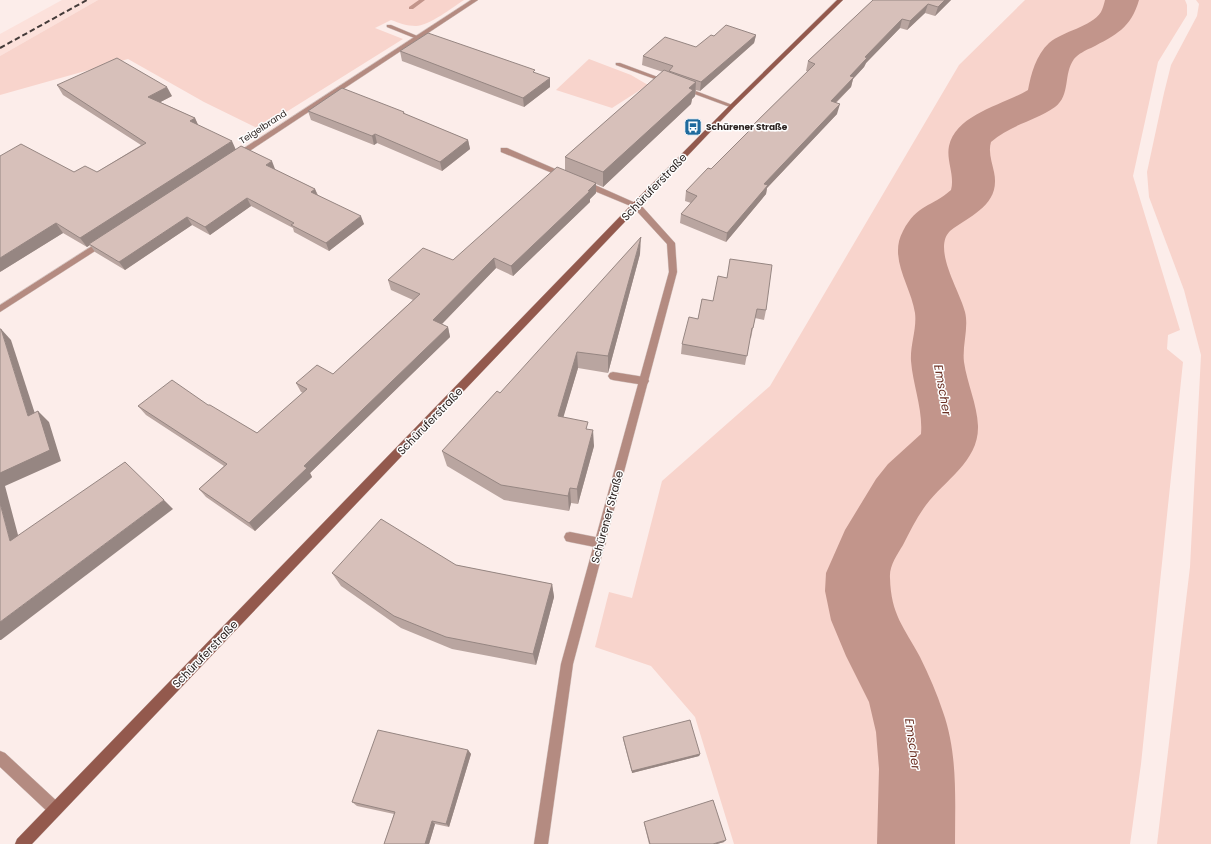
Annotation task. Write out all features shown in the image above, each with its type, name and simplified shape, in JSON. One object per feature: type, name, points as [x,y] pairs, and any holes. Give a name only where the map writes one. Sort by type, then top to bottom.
[{"type":"main road","name":"Schüruferstraße","points":[[22,844],[636,205],[732,106],[840,0]]},
{"type":"street","name":"Teigelbrand","points":[[227,162],[475,0]]},
{"type":"street","points":[[389,26],[419,38]]},
{"type":"street","points":[[618,64],[732,106]]},
{"type":"street","points":[[504,150],[636,205]]},
{"type":"street","name":"Schürener Straße","points":[[541,844],[567,664],[673,272],[671,243],[636,205]]},
{"type":"street","points":[[0,309],[107,240]]},
{"type":"street","points":[[613,376],[644,381]]},
{"type":"street","points":[[570,537],[600,543]]},
{"type":"street","points":[[0,758],[55,809]]},
{"type":"shaded area","points":[[62,0],[98,0],[0,56],[0,34]]},
{"type":"shaded area","points":[[98,0],[464,0],[441,16],[422,25],[409,25],[391,20],[375,28],[403,39],[259,129],[204,102],[128,59],[0,95],[0,56]]},
{"type":"shaded area","points":[[1025,0],[1185,0],[1187,5],[1187,15],[1158,62],[1133,176],[1180,330],[1168,335],[1167,349],[1183,362],[1141,764],[1130,844],[734,844],[695,717],[651,666],[595,647],[609,592],[632,598],[662,481],[770,386],[959,65]]},
{"type":"shaded area","points":[[1196,0],[1211,0],[1211,844],[1157,844],[1190,567],[1201,355],[1184,290],[1149,197],[1147,172],[1171,65],[1197,16],[1199,4]]},
{"type":"shaded area","points":[[589,59],[631,75],[648,85],[612,108],[556,90]]},
{"type":"building","points":[[873,0],[945,0],[938,7],[928,4],[910,21],[902,19],[865,57],[867,58],[850,76],[854,77],[831,101],[840,104],[764,184],[768,185],[727,233],[681,214],[697,196],[686,191],[708,168],[711,169],[815,64],[808,61]]},
{"type":"building","points":[[726,25],[756,35],[701,82],[669,71],[673,66],[643,56],[665,37],[696,47],[711,35],[714,36]]},
{"type":"building","points":[[428,33],[535,70],[533,72],[550,78],[523,98],[400,51]]},
{"type":"building","points":[[117,58],[167,87],[148,97],[195,118],[190,121],[232,141],[80,238],[56,223],[0,258],[0,156],[21,144],[74,172],[85,166],[97,172],[146,143],[57,85]]},
{"type":"building","points":[[664,70],[696,82],[689,88],[693,90],[603,172],[565,157]]},
{"type":"building","points":[[342,88],[404,112],[403,113],[468,140],[440,162],[375,134],[372,136],[308,111]]},
{"type":"building","points":[[241,146],[272,161],[266,165],[315,189],[311,192],[361,216],[326,243],[291,225],[294,223],[247,198],[205,227],[187,217],[119,262],[89,244]]},
{"type":"building","points":[[557,167],[596,183],[588,191],[590,191],[511,266],[494,258],[433,320],[448,327],[304,466],[307,468],[249,523],[199,489],[227,464],[138,406],[172,380],[208,405],[257,433],[307,389],[296,383],[317,365],[333,374],[420,294],[388,280],[423,248],[453,260]]},
{"type":"building","points":[[641,237],[608,356],[577,352],[558,416],[588,422],[586,429],[593,430],[577,489],[570,488],[568,496],[501,485],[442,451],[497,391],[500,393]]},
{"type":"building","points":[[730,259],[772,265],[766,310],[757,309],[747,356],[682,344],[689,317],[698,319],[702,299],[713,301],[718,276],[727,278]]},
{"type":"building","points":[[0,329],[28,416],[38,411],[50,450],[0,473]]},
{"type":"building","points":[[125,462],[164,500],[0,622],[0,503],[10,541]]},
{"type":"building","points":[[381,519],[456,565],[552,584],[533,654],[446,637],[394,616],[332,573]]},
{"type":"building","points":[[690,720],[700,754],[632,771],[623,737]]},
{"type":"building","points":[[378,730],[468,750],[446,824],[432,821],[425,844],[384,844],[395,812],[352,802]]},
{"type":"building","points":[[713,800],[726,840],[713,844],[650,844],[644,822]]},
{"type":"waterway","points":[[411,8],[422,0]]},
{"type":"waterway","name":"Emscher","points":[[916,844],[917,788],[915,750],[912,732],[902,696],[869,633],[864,620],[858,591],[858,571],[867,550],[904,488],[942,450],[947,443],[949,436],[949,415],[939,373],[937,352],[940,313],[923,263],[921,252],[922,242],[925,232],[934,220],[960,205],[970,195],[974,182],[969,147],[971,141],[977,133],[992,122],[1026,108],[1044,97],[1053,65],[1060,52],[1072,43],[1107,26],[1119,11],[1122,0]]},
{"type":"railway","points":[[0,48],[87,0]]},
{"type":"place","name":"Schürener Straße","points":[[693,127]]}]
